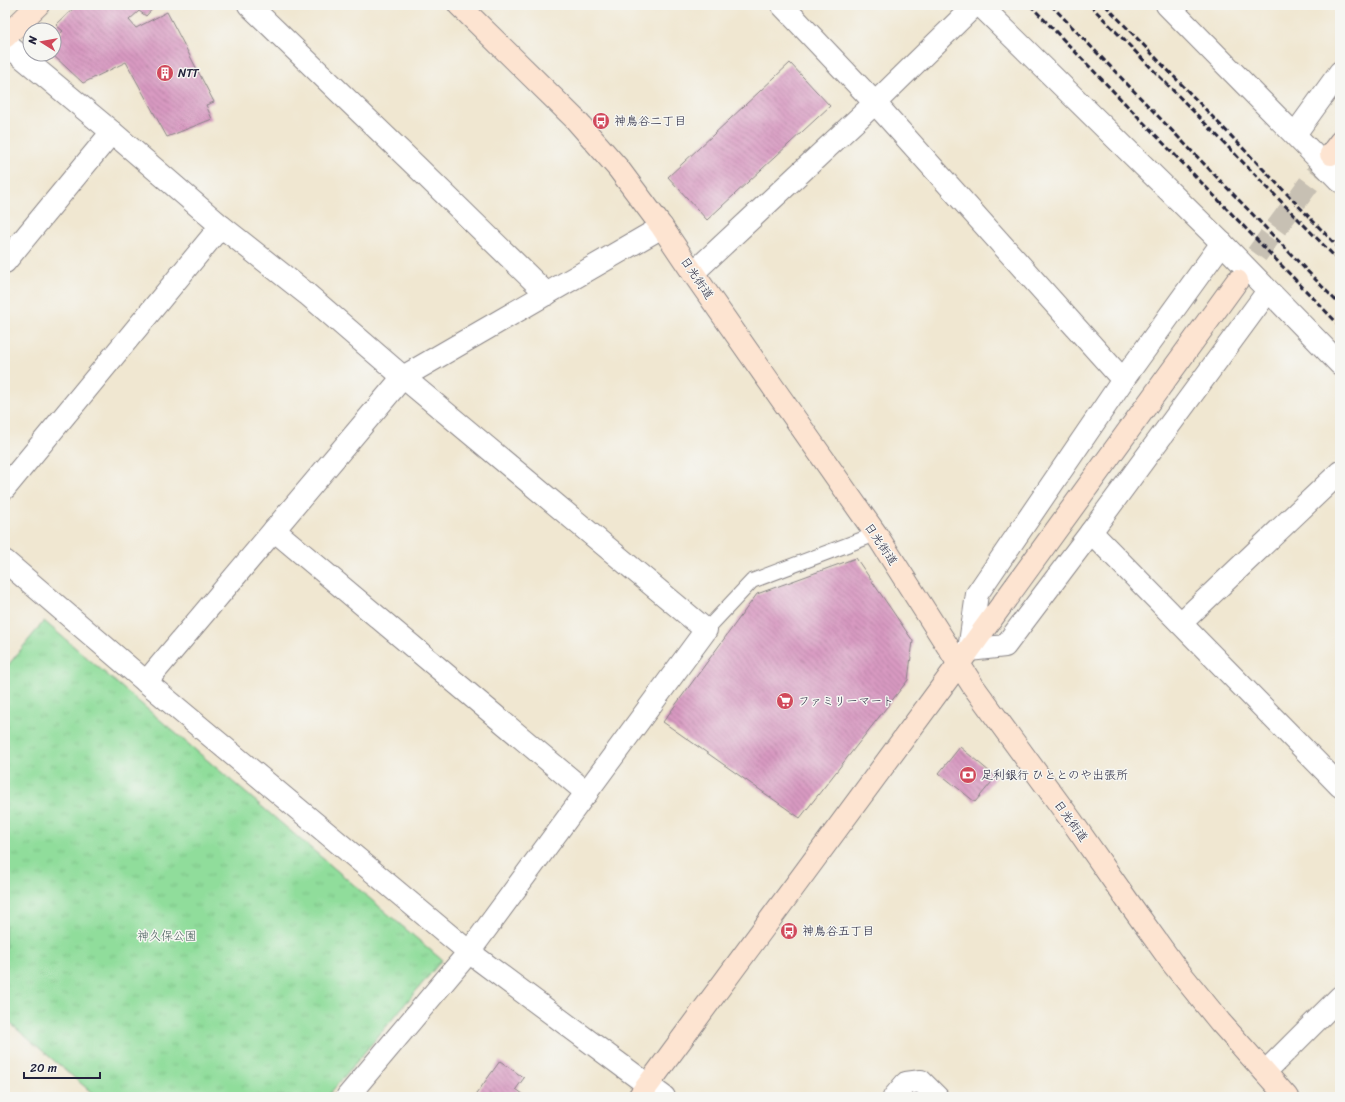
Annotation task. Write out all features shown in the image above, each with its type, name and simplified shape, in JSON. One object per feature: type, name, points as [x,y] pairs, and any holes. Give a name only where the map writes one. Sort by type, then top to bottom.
[{"type":"main road","points":[[5,37],[38,5]]},
{"type":"main road","name":"日光街道","points":[[464,7],[575,119],[618,168],[662,227],[876,534],[936,628],[963,657],[1173,964],[1220,1022],[1287,1097]]},
{"type":"main road","points":[[650,1093],[963,657],[1237,281]]},
{"type":"street","points":[[249,5],[547,294]]},
{"type":"street","points":[[782,5],[875,103],[1123,380]]},
{"type":"street","points":[[693,273],[875,103],[975,5]]},
{"type":"street","points":[[980,5],[1222,243],[1340,364]]},
{"type":"street","points":[[1167,5],[1340,181]]},
{"type":"street","points":[[5,43],[112,132],[221,226],[307,294],[706,630],[469,952],[347,1097]]},
{"type":"street","points":[[1295,134],[1340,72]]},
{"type":"street","points":[[5,262],[112,132]]},
{"type":"street","points":[[5,488],[221,226]]},
{"type":"street","points":[[146,682],[404,377],[662,227]]},
{"type":"street","points":[[1222,243],[1123,380],[977,594],[963,657],[1005,646],[1091,532],[1268,291]]},
{"type":"street","points":[[1181,623],[1340,472]]},
{"type":"street","points":[[274,530],[587,793]]},
{"type":"street","points":[[1091,532],[1340,786]]},
{"type":"street","points":[[5,561],[146,682],[469,952],[650,1093]]},
{"type":"street","points":[[1265,1072],[1340,997]]},
{"type":"street","points":[[894,1097],[906,1083],[921,1082],[937,1097]]},
{"type":"lane","points":[[706,630],[752,581],[876,534]]},
{"type":"green space","name":"神久保公園","points":[[44,621],[442,960],[327,1097],[97,1097],[5,1019],[5,669]]},
{"type":"building","name":"NTT","points":[[77,5],[156,5],[146,16],[139,11],[129,20],[136,28],[167,12],[214,102],[206,105],[212,119],[167,137],[126,62],[83,83],[61,62],[62,62],[63,31],[62,22],[59,22]]},
{"type":"building","points":[[790,63],[830,106],[707,220],[668,177]]},
{"type":"building","name":"ファミリーマート","points":[[856,558],[913,641],[908,680],[800,818],[663,722],[757,594]]},
{"type":"building","name":"足利銀行 ひととのや出張所","points":[[960,747],[996,777],[975,802],[939,773]]},
{"type":"building","points":[[500,1061],[524,1078],[516,1089],[527,1097],[474,1097]]},
{"type":"tunnel","points":[[1237,281],[1331,154]]},
{"type":"railway","points":[[1030,5],[1340,326]]},
{"type":"railway","points":[[1051,5],[1340,305]]},
{"type":"railway","points":[[1090,5],[1340,262]]},
{"type":"railway","points":[[1105,5],[1340,249]]},
{"type":"place","name":"NTT","points":[[165,73]]},
{"type":"place","name":"神鳥谷二丁目","points":[[601,121]]},
{"type":"place","name":"ファミリーマート","points":[[785,701]]},
{"type":"place","name":"足利銀行 ひととのや出張所","points":[[968,775]]},
{"type":"place","name":"神鳥谷五丁目","points":[[789,931]]}]
